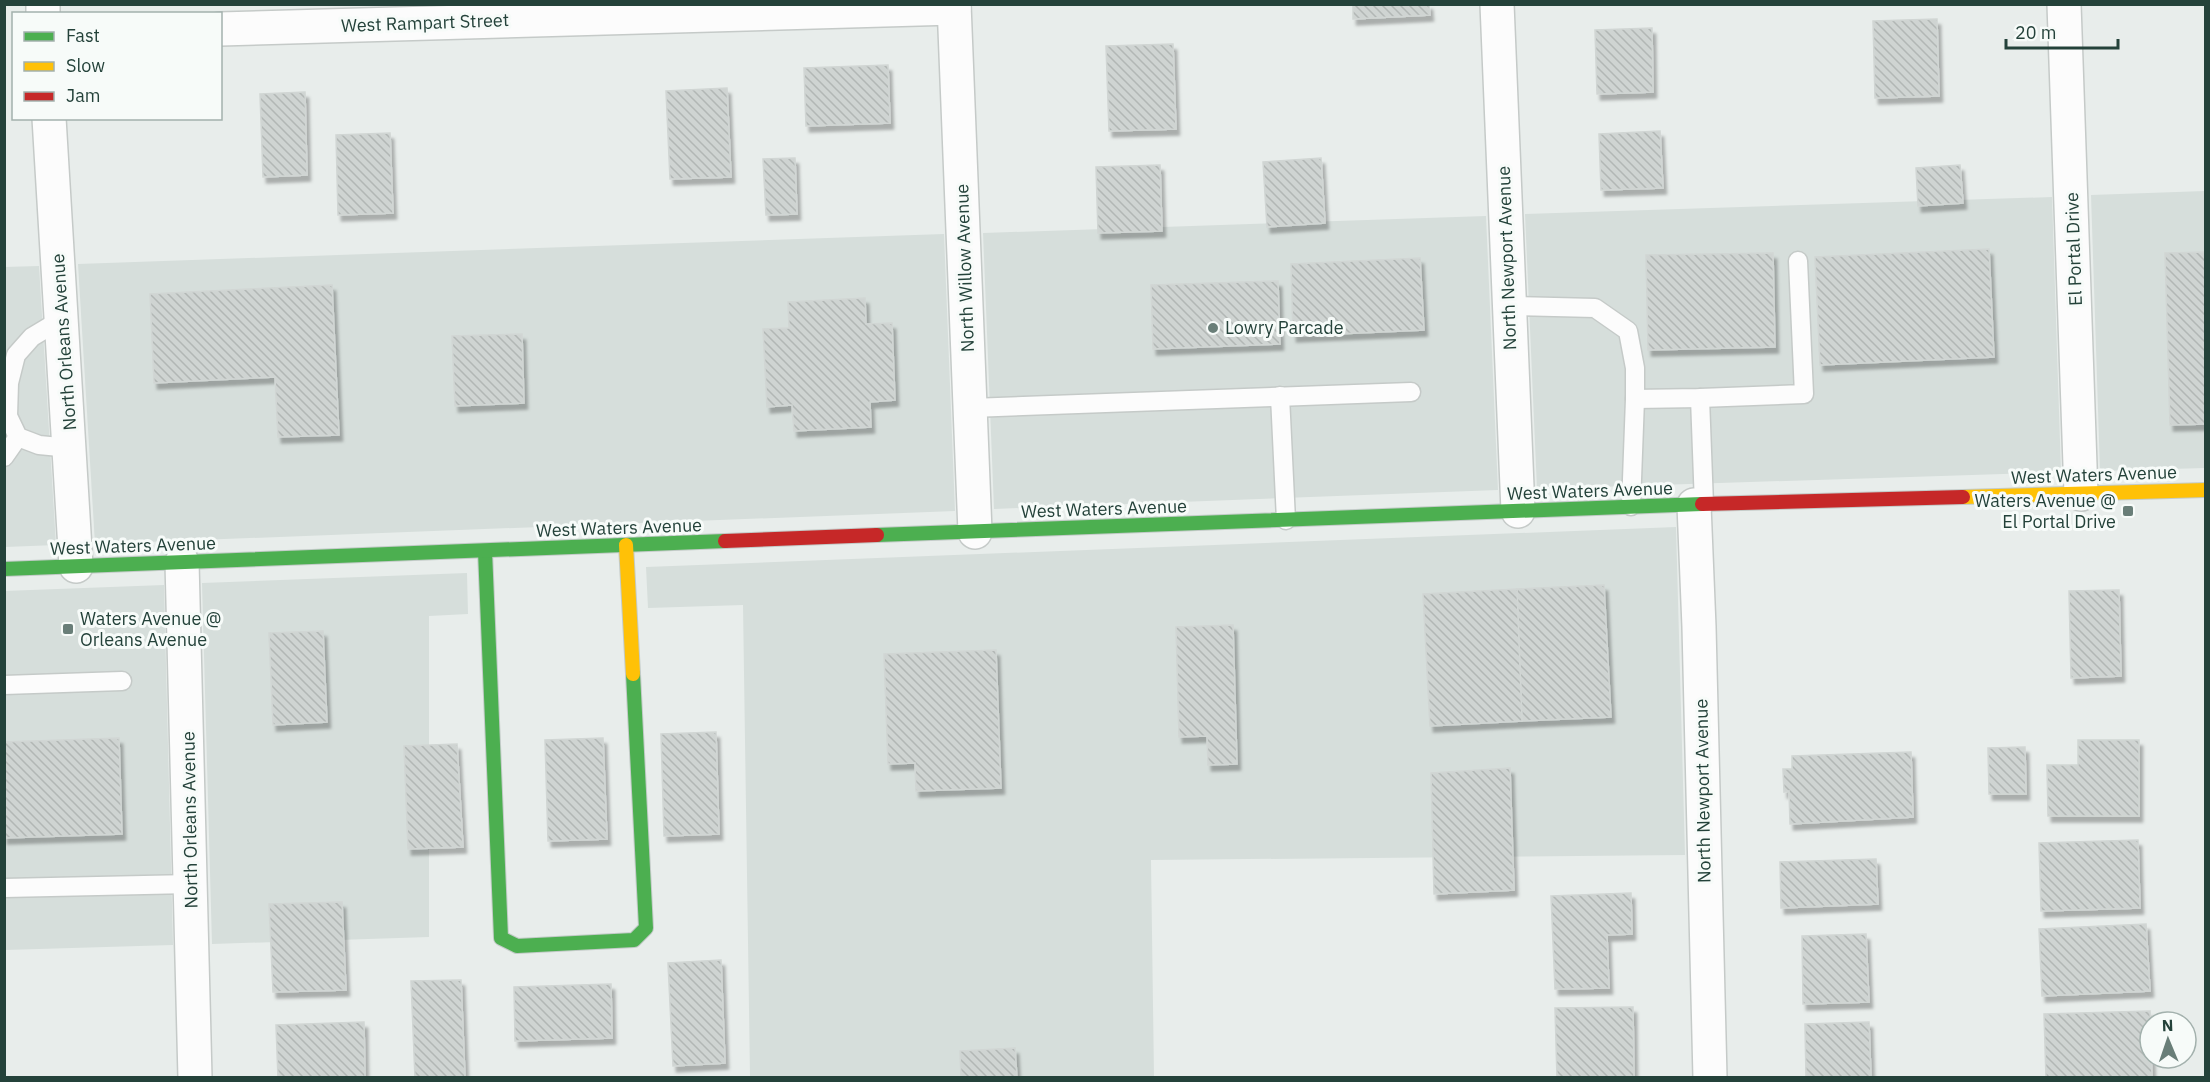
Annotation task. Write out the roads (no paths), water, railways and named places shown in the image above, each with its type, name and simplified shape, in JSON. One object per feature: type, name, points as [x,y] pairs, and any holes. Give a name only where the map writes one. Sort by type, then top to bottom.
[{"type":"main road","name":"West Waters Avenue","points":[[4,569],[1518,511],[2205,490]]},
{"type":"main road","points":[[485,551],[501,938],[517,946],[634,940],[646,928],[626,545]]},
{"type":"street","name":"North Newport Avenue","points":[[1497,4],[1518,511]]},
{"type":"street","name":"El Portal Drive","points":[[2064,4],[2081,494]]},
{"type":"street","name":"West Rampart Street","points":[[222,29],[954,6]]},
{"type":"street","name":"North Willow Avenue","points":[[954,6],[975,532]]},
{"type":"street","name":"North Orleans Avenue","points":[[49,120],[76,566]]},
{"type":"street","name":"North Newport Avenue","points":[[1699,505],[1699,627],[1710,1077]]},
{"type":"street","name":"North Orleans Avenue","points":[[182,562],[195,1077]]},
{"type":"lane","points":[[1635,399],[1804,393],[1798,261]]},
{"type":"lane","points":[[1509,306],[1595,308],[1628,332],[1635,368],[1631,507]]},
{"type":"lane","points":[[62,319],[32,337],[16,355],[9,383],[8,416],[18,437],[39,445],[70,448]]},
{"type":"lane","points":[[971,408],[1411,392]]},
{"type":"lane","points":[[1280,396],[1286,520]]},
{"type":"lane","points":[[1699,505],[1700,398]]},
{"type":"lane","points":[[4,457],[18,437]]},
{"type":"lane","points":[[4,685],[122,681]]},
{"type":"lane","points":[[4,888],[191,884]]},
{"type":"place","name":"Lowry Parcade","points":[[1213,328]]},
{"type":"place","name":"Waters Avenue @ El Portal Drive","points":[[2128,511]]},
{"type":"place","name":"Waters Avenue @ Orleans Avenue","points":[[68,629]]}]
